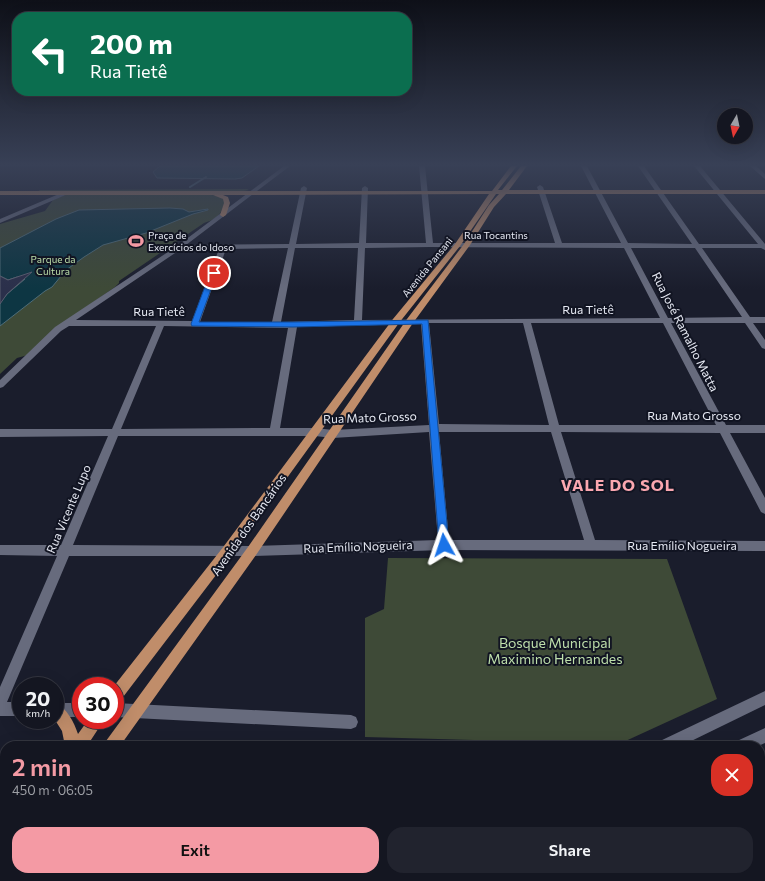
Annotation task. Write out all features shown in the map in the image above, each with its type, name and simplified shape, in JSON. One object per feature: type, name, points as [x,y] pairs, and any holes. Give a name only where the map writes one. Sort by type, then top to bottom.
[{"type":"main road","points":[[223,214],[226,207]]},
{"type":"main road","name":"Avenida Pansani","points":[[396,321],[458,245],[484,207]]},
{"type":"main road","name":"Avenida Pansani","points":[[410,321],[467,245],[490,207]]},
{"type":"main road","name":"Avenida dos Bancários","points":[[124,684],[228,550],[396,321]]},
{"type":"main road","name":"Avenida dos Bancários","points":[[114,741],[252,550],[410,321]]},
{"type":"main road","points":[[64,720],[69,728],[71,741]]},
{"type":"main road","points":[[82,741],[90,729]]},
{"type":"street","points":[[0,221],[27,207]]},
{"type":"street","points":[[0,385],[66,323],[179,247],[232,207]]},
{"type":"street","points":[[276,325],[300,207]]},
{"type":"street","points":[[358,324],[364,207]]},
{"type":"street","points":[[427,207],[430,245]]},
{"type":"street","points":[[546,207],[559,246]]},
{"type":"street","name":"Rua José Ramalho Matta","points":[[606,207],[628,246],[666,322],[765,509]]},
{"type":"street","points":[[670,207],[765,346]]},
{"type":"street","points":[[732,207],[765,247]]},
{"type":"street","name":"Rua Tocantins","points":[[179,247],[223,248],[467,245],[765,247]]},
{"type":"street","points":[[195,324],[223,248]]},
{"type":"street","name":"Rua Tietê","points":[[66,323],[293,325],[358,324],[396,321],[666,322],[765,320]]},
{"type":"street","points":[[425,321],[444,545]]},
{"type":"street","points":[[526,322],[555,428],[590,546]]},
{"type":"street","name":"Rua Vicente Lupo","points":[[0,703],[67,550],[161,324]]},
{"type":"street","points":[[274,432],[293,325]]},
{"type":"street","name":"Rua Mato Grosso","points":[[0,433],[115,434],[315,432],[333,434],[434,428],[765,429]]},
{"type":"street","name":"Rua Emílio Nogueira","points":[[0,550],[252,550],[444,545],[765,546]]},
{"type":"street","points":[[675,741],[765,698]]},
{"type":"street","points":[[0,709],[12,709]]},
{"type":"street","points":[[124,710],[351,722]]},
{"type":"street","points":[[752,741],[765,735]]},
{"type":"green space","name":"Parque da Cultura","points":[[48,207],[223,207],[216,218],[204,223],[119,281],[115,287],[62,324],[28,355],[17,358],[0,374],[0,224],[45,211]]},
{"type":"green space","name":"Bosque Municipal Maximino Hernandes","points":[[388,558],[667,559],[717,699],[626,741],[510,741],[365,737],[365,618],[384,609]]},
{"type":"water","points":[[183,209],[189,212],[208,210],[193,214],[146,233],[103,245],[66,270],[52,287],[0,326],[0,303],[7,294],[25,279],[17,277],[8,280],[0,276],[0,248],[56,219],[79,210]]},
{"type":"building","points":[[32,272],[7,294],[0,304],[0,276],[8,280]]},
{"type":"place","name":"Praça de Exercícios do Idoso","points":[[136,241]]},
{"type":"district","name":"VALE DO SOL","points":[[618,485]]},
{"type":"route","points":[[214,273],[195,324],[293,325],[425,321],[444,545]]}]
